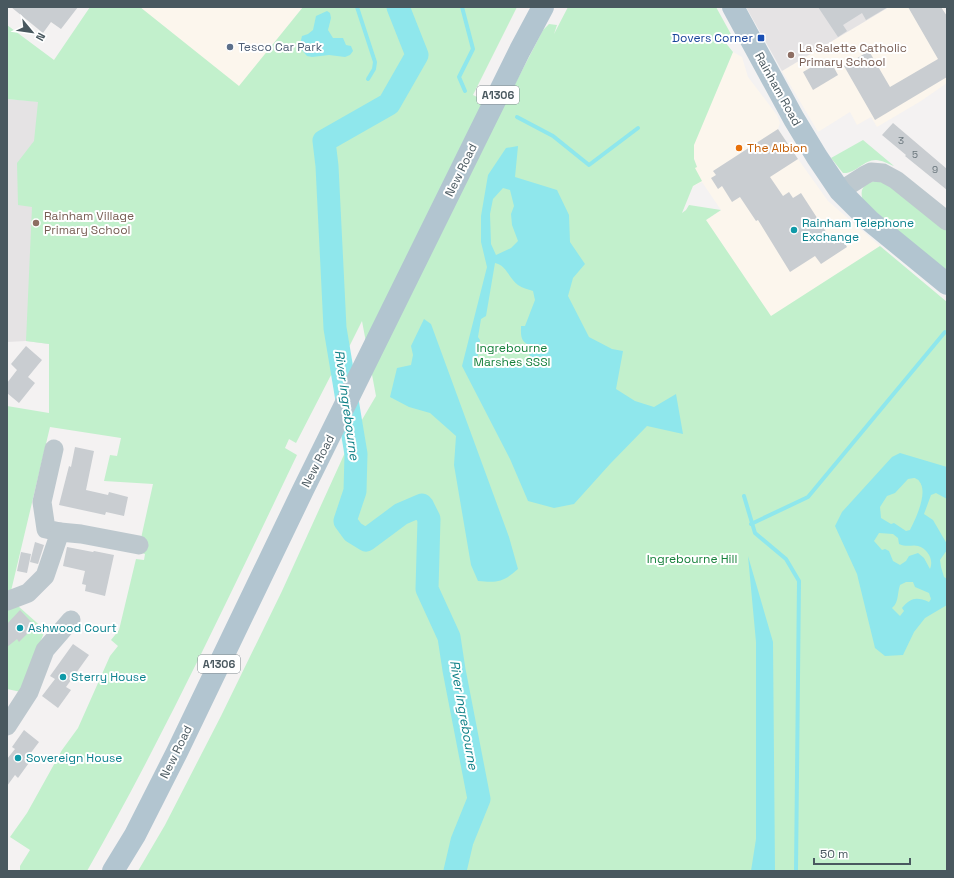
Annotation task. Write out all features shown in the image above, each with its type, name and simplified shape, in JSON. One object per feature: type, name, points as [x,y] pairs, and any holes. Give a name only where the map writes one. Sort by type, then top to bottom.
[{"type":"main road","name":"New Road","points":[[113,871],[135,835],[177,752],[321,454],[543,7]]},
{"type":"main road","name":"Rainham Road","points":[[733,7],[794,119],[817,158],[840,192],[870,221],[947,284]]},
{"type":"street","points":[[840,192],[865,174],[871,172],[883,173],[896,180],[947,221]]},
{"type":"street","points":[[54,449],[42,502],[46,529],[59,537],[81,534],[139,545]]},
{"type":"street","points":[[7,601],[28,593],[45,576],[59,537]]},
{"type":"street","points":[[7,726],[29,692],[45,650],[71,620]]},
{"type":"shaded area","name":"Tesco Car Park","points":[[140,7],[303,7],[239,87]]},
{"type":"shaded area","name":"La Salette Catholic Primary School","points":[[746,7],[889,7],[782,71]]},
{"type":"shaded area","points":[[889,7],[942,7],[947,16],[947,83],[921,101],[877,127],[871,117],[857,125],[850,112],[818,132],[782,71]]},
{"type":"shaded area","points":[[733,52],[742,57],[748,77],[777,115],[780,123],[778,129],[828,201],[880,246],[771,317],[706,220],[721,210],[702,182],[693,186],[681,213],[638,168],[697,167],[694,159],[693,145]]},
{"type":"shaded area","name":"Rainham Village Primary School","points":[[7,99],[80,105],[49,344],[26,341],[7,342]]},
{"type":"green space","points":[[90,7],[140,7],[239,86],[303,7],[517,7],[473,95],[502,109],[543,30],[549,24],[557,25],[554,34],[568,7],[716,7],[732,36],[725,42],[733,52],[694,145],[694,159],[697,167],[695,168],[702,181],[693,186],[682,213],[689,205],[721,210],[706,220],[771,316],[880,246],[947,302],[947,871],[138,871],[165,825],[221,716],[282,591],[353,435],[376,396],[362,321],[350,345],[330,377],[296,443],[289,439],[285,448],[297,455],[170,717],[87,871],[20,871],[20,866],[30,850],[10,837],[27,813],[62,750],[78,728],[110,656],[118,646],[111,640],[119,630],[136,559],[144,560],[145,554],[138,552],[153,484],[104,481],[110,455],[117,456],[121,438],[50,427],[11,591],[7,592],[7,406],[49,413],[49,344],[26,341],[32,207],[18,205],[17,163],[34,141],[38,102],[7,99],[7,25],[54,60]]},
{"type":"green space","points":[[863,140],[894,166],[876,160],[867,162],[848,173],[843,173],[831,158]]},
{"type":"green space","points":[[880,179],[947,227],[947,272],[863,201],[863,188]]},
{"type":"green space","points":[[18,606],[45,630],[21,692],[7,689],[7,609]]},
{"type":"water","points":[[327,11],[330,13],[331,18],[328,30],[333,38],[343,38],[346,45],[351,46],[353,51],[350,55],[345,57],[329,55],[312,57],[307,56],[301,49],[302,36],[313,30],[316,16]]},
{"type":"water","points":[[518,146],[515,177],[557,190],[569,215],[570,242],[585,264],[573,278],[568,296],[589,337],[612,349],[623,351],[616,389],[635,401],[654,407],[676,394],[683,434],[647,426],[574,504],[554,508],[528,501],[510,459],[462,366],[487,267],[481,242],[481,216],[488,175],[506,148]],"holes":[[[503,188],[510,190],[514,206],[511,214],[512,225],[518,241],[511,248],[496,255],[491,244],[490,214],[493,199]],[[495,263],[502,266],[518,285],[533,291],[535,300],[525,326],[521,326],[522,338],[527,344],[530,357],[521,367],[501,363],[482,364],[477,361],[480,340],[478,337],[481,319],[486,316]]]},
{"type":"water","points":[[424,319],[431,324],[509,537],[518,569],[500,581],[478,581],[471,565],[454,465],[456,436],[430,413],[409,407],[390,397],[397,368],[411,365],[413,355],[411,346]]},
{"type":"water","points":[[900,453],[947,467],[947,499],[936,493],[931,495],[924,514],[933,520],[947,544],[947,550],[940,560],[944,577],[947,579],[947,605],[925,618],[914,632],[903,655],[885,656],[875,648],[857,574],[835,526],[842,512],[892,457]],"holes":[[[908,479],[917,479],[922,486],[922,499],[918,513],[910,530],[906,531],[894,523],[891,524],[881,518],[880,507],[887,496],[895,493]],[[879,533],[893,534],[898,538],[899,544],[905,546],[922,547],[931,559],[930,569],[924,558],[918,553],[909,556],[906,561],[900,565],[893,561],[889,551],[885,549],[882,550],[874,541]],[[906,582],[913,582],[915,587],[929,593],[931,599],[929,602],[921,599],[911,600],[902,608],[904,611],[900,616],[892,608],[897,600],[900,585]]]},
{"type":"water","points":[[748,556],[773,642],[775,871],[751,871],[756,839],[756,642]]},
{"type":"building","points":[[11,7],[78,7],[61,29],[51,22],[43,33]]},
{"type":"building","points":[[818,7],[888,7],[866,20],[862,13],[843,25],[847,31],[838,37]]},
{"type":"building","points":[[908,7],[941,7],[947,16],[947,77],[875,120],[844,66],[869,51],[890,87],[938,59]]},
{"type":"building","points":[[822,61],[826,68],[832,64],[838,75],[813,90],[803,72]]},
{"type":"building","points":[[893,123],[947,169],[947,190],[882,135]]},
{"type":"building","points":[[778,129],[798,159],[770,177],[783,196],[789,192],[793,198],[801,193],[834,244],[842,238],[847,247],[821,264],[815,256],[790,272],[758,220],[756,221],[740,197],[732,202],[722,186],[718,189],[711,178],[716,175],[713,171]]},
{"type":"building","points":[[26,346],[42,360],[28,377],[35,383],[19,403],[7,393],[7,383],[17,370],[11,364]]},
{"type":"building","points":[[75,447],[94,451],[86,490],[108,495],[109,492],[128,497],[124,516],[106,512],[105,515],[59,505],[69,466],[71,467]]},
{"type":"building","points":[[35,542],[44,545],[38,564],[30,562]]},
{"type":"building","points":[[67,547],[114,555],[105,596],[85,591],[86,585],[82,584],[85,571],[63,566]]},
{"type":"building","points":[[21,552],[31,554],[27,573],[17,571]]},
{"type":"building","name":"Ashwood Court","points":[[20,610],[35,626],[19,642],[17,639],[7,647],[7,624]]},
{"type":"building","name":"Sterry House","points":[[73,644],[89,655],[66,687],[71,690],[58,708],[42,696],[55,679],[50,676]]},
{"type":"building","name":"Sovereign House","points":[[24,730],[39,742],[27,758],[31,760],[18,778],[15,775],[7,786],[7,759],[15,749],[12,747]]},
{"type":"waterway","points":[[357,7],[375,62],[374,69],[368,79]]},
{"type":"waterway","name":"River Ingrebourne","points":[[398,7],[417,55],[389,104],[324,141],[327,166],[335,328],[356,454],[355,491],[345,521],[353,532],[366,540],[401,514],[422,505],[429,519],[427,589],[449,637],[479,799],[462,841],[455,871]]},
{"type":"waterway","points":[[462,7],[473,49],[459,77],[465,91]]},
{"type":"waterway","points":[[517,117],[553,136],[589,165],[638,128]]},
{"type":"waterway","points":[[751,524],[808,497],[945,332]]},
{"type":"waterway","points":[[744,496],[755,533],[786,559],[799,581],[796,871]]},
{"type":"place","name":"Dovers Corner","points":[[761,38]]},
{"type":"place","name":"Tesco Car Park","points":[[230,47]]},
{"type":"place","name":"La Salette Catholic Primary School","points":[[791,55]]},
{"type":"place","name":"The Albion","points":[[739,148]]},
{"type":"place","name":"Rainham Village Primary School","points":[[36,223]]},
{"type":"place","name":"Rainham Telephone Exchange","points":[[794,230]]},
{"type":"place","name":"Ashwood Court","points":[[20,628]]},
{"type":"place","name":"Sterry House","points":[[63,677]]},
{"type":"place","name":"Sovereign House","points":[[18,758]]},
{"type":"park label","name":"Ingrebourne Marshes SSSI","points":[[512,355]]},
{"type":"park label","name":"Ingrebourne Hill","points":[[692,559]]}]
